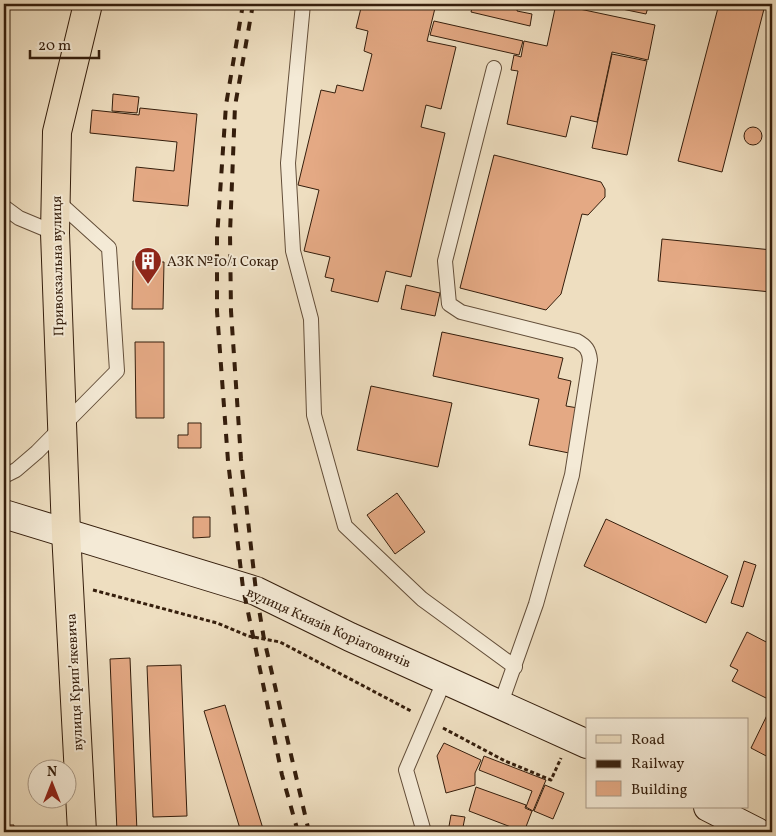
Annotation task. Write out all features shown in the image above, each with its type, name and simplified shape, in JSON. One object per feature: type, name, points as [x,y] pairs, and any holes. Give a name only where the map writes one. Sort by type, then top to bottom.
[{"type":"main road","name":"Привокзальна вулиця","points":[[66,532],[55,200],[58,132],[88,4]]},
{"type":"main road","name":"вулиця Князів Коріатовичів","points":[[4,514],[256,591],[350,637],[579,740]]},
{"type":"main road","name":"вулиця Крипʼякевича","points":[[66,532],[82,832]]},
{"type":"main road","points":[[710,808],[757,832]]},
{"type":"lane","points":[[303,4],[288,163],[293,251],[311,319],[314,415],[345,526],[422,599],[515,667]]},
{"type":"lane","points":[[494,68],[445,261],[449,304],[460,312],[577,341],[585,345],[589,352],[590,360],[572,475],[536,604],[500,706]]},
{"type":"lane","points":[[4,476],[16,470],[36,452],[62,424],[117,372],[110,248],[55,200]]},
{"type":"lane","points":[[4,207],[19,218],[55,233]]},
{"type":"lane","points":[[424,832],[406,770],[445,679]]},
{"type":"path","points":[[90,589],[217,623],[248,636],[280,642],[505,761],[551,780],[579,740]]},
{"type":"building","points":[[362,4],[436,4],[427,41],[456,47],[441,109],[426,105],[421,127],[445,133],[411,277],[386,271],[378,302],[331,291],[334,279],[325,277],[330,257],[304,251],[319,190],[298,185],[321,90],[335,93],[337,85],[363,91],[372,54],[364,51],[368,31],[356,28]]},
{"type":"building","points":[[473,4],[518,4],[517,11],[532,14],[530,26],[471,12]]},
{"type":"building","points":[[556,4],[655,25],[648,60],[612,52],[597,122],[571,116],[566,137],[507,124],[518,71],[511,70],[514,55],[521,57],[524,41],[547,46]]},
{"type":"building","points":[[598,4],[649,4],[646,14]]},
{"type":"building","points":[[719,4],[743,4],[764,9],[722,172],[678,161]]},
{"type":"building","points":[[434,21],[523,41],[519,55],[430,35]]},
{"type":"building","points":[[612,54],[647,61],[627,155],[592,148]]},
{"type":"building","points":[[113,94],[139,97],[137,113],[112,111]]},
{"type":"building","points":[[140,108],[197,114],[188,206],[133,201],[136,167],[174,171],[177,142],[90,133],[92,110],[139,115]]},
{"type":"building","points":[[753,127],[759,130],[762,136],[759,142],[753,145],[747,142],[744,136],[747,130]]},
{"type":"building","points":[[494,155],[601,182],[605,189],[605,197],[588,215],[582,214],[561,294],[546,310],[460,288]]},
{"type":"building","points":[[662,239],[772,250],[771,292],[658,281]]},
{"type":"building","name":"АЗК №10/1 Сокар","points":[[133,261],[164,262],[163,309],[132,309]]},
{"type":"building","points":[[406,285],[440,293],[435,316],[401,309]]},
{"type":"building","points":[[442,332],[563,358],[558,378],[571,381],[566,406],[578,408],[569,453],[529,445],[539,399],[433,376]]},
{"type":"building","points":[[135,342],[164,342],[164,418],[136,418]]},
{"type":"building","points":[[371,386],[452,403],[438,467],[357,450]]},
{"type":"building","points":[[188,423],[201,423],[201,448],[178,448],[178,435],[188,435]]},
{"type":"building","points":[[397,493],[425,532],[395,554],[367,515]]},
{"type":"building","points":[[193,517],[210,517],[210,537],[193,538]]},
{"type":"building","points":[[606,519],[728,576],[706,623],[584,566]]},
{"type":"building","points":[[744,561],[756,565],[743,607],[731,603]]},
{"type":"building","points":[[747,632],[772,645],[772,701],[732,681],[738,670],[730,666]]},
{"type":"building","points":[[130,658],[137,832],[117,832],[110,659]]},
{"type":"building","points":[[181,665],[187,816],[153,817],[147,666]]},
{"type":"building","points":[[225,705],[264,832],[241,832],[204,711]]},
{"type":"building","points":[[772,705],[772,759],[751,748]]},
{"type":"building","points":[[444,743],[481,760],[475,773],[475,785],[446,793],[437,756]]},
{"type":"building","points":[[484,756],[546,780],[533,811],[526,807],[532,791],[479,770]]},
{"type":"building","points":[[545,785],[564,793],[553,819],[534,811]]},
{"type":"building","points":[[476,787],[526,805],[525,808],[532,811],[524,832],[469,811]]},
{"type":"building","points":[[451,815],[465,817],[463,827],[494,832],[448,832]]},
{"type":"building","points":[[4,825],[14,825],[13,832],[4,832]]},
{"type":"railway","points":[[243,4],[226,105],[217,238],[217,311],[228,461],[243,588],[282,775],[298,832]]},
{"type":"railway","points":[[253,4],[235,106],[230,233],[231,311],[241,459],[256,591],[264,639],[309,832]]},
{"type":"place","name":"АЗК №10/1 Сокар","points":[[148,285]]}]
